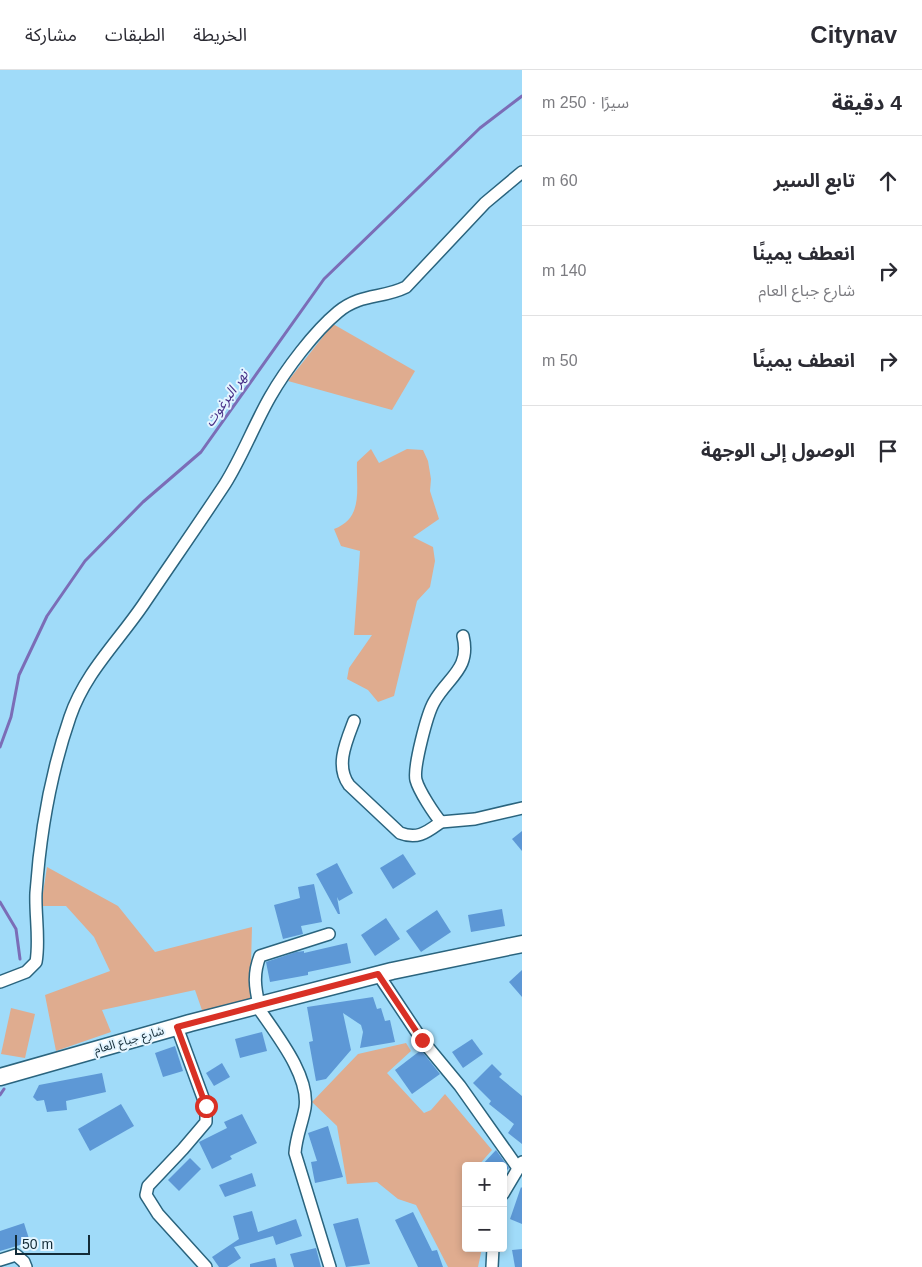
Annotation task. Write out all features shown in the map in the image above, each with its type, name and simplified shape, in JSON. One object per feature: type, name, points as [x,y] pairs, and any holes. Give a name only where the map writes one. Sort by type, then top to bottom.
[{"type":"main road","name":"شارع جباع العام","points":[[0,1077],[177,1027],[378,974],[522,944]]},
{"type":"street","points":[[0,982],[26,972],[36,962],[38,876],[53,781],[70,717],[89,677],[142,606],[226,482],[271,396],[317,334],[338,312],[353,301],[368,296],[392,293],[406,287],[485,203],[522,172]]},
{"type":"street","points":[[442,822],[419,786],[415,774],[433,703],[464,661],[466,650],[463,636]]},
{"type":"street","points":[[354,721],[342,760],[343,777],[349,785],[400,833],[409,836],[421,835],[442,822],[475,819],[522,808]]},
{"type":"street","points":[[329,934],[260,956],[254,985],[258,1006],[296,1067],[305,1089],[305,1108],[296,1142],[295,1154],[330,1267]]},
{"type":"street","points":[[378,974],[422,1040],[460,1086],[520,1165],[507,1187]]},
{"type":"street","points":[[177,1027],[202,1090],[206,1106],[206,1122],[148,1186],[146,1195],[158,1214],[206,1267]]},
{"type":"street","points":[[492,1267],[493,1252]]},
{"type":"street","points":[[0,1260],[16,1256],[24,1262],[26,1267]]},
{"type":"shaded area","points":[[333,324],[415,371],[392,410],[288,381]]},
{"type":"shaded area","points":[[371,449],[379,463],[407,449],[423,450],[428,461],[431,479],[430,491],[439,519],[413,537],[433,547],[435,561],[430,587],[417,601],[394,696],[378,702],[368,690],[347,679],[349,668],[372,635],[354,635],[360,551],[341,546],[334,529],[344,524],[354,510],[357,492],[357,462]]},
{"type":"shaded area","points":[[47,867],[118,906],[155,952],[252,927],[250,1000],[203,1013],[195,990],[102,1010],[111,1032],[56,1051],[45,995],[110,971],[94,937],[66,906],[41,906]]},
{"type":"shaded area","points":[[11,1008],[35,1014],[25,1058],[1,1054]]},
{"type":"shaded area","points":[[406,1043],[411,1051],[387,1073],[424,1113],[431,1110],[445,1094],[492,1150],[482,1162],[462,1162],[462,1252],[481,1252],[478,1267],[448,1267],[416,1205],[398,1199],[377,1182],[347,1184],[337,1126],[312,1102],[358,1054]]},
{"type":"building","points":[[522,831],[522,851],[512,839]]},
{"type":"building","points":[[403,854],[416,874],[393,889],[380,868]]},
{"type":"building","points":[[337,863],[353,893],[339,901],[337,897],[340,914],[338,914],[316,874]]},
{"type":"building","points":[[314,884],[322,922],[301,926],[303,934],[283,939],[274,905],[300,898],[298,887]]},
{"type":"building","points":[[502,909],[505,926],[471,932],[468,915]]},
{"type":"building","points":[[437,910],[451,932],[421,952],[406,931]]},
{"type":"building","points":[[386,918],[400,939],[375,956],[361,935]]},
{"type":"building","points":[[347,943],[351,963],[308,972],[308,975],[270,982],[266,962],[296,952],[304,951],[304,953]]},
{"type":"building","points":[[522,970],[522,997],[509,982]]},
{"type":"building","points":[[373,997],[377,1009],[381,1008],[385,1021],[390,1020],[395,1042],[360,1048],[363,1032],[361,1025],[343,1013],[351,1050],[326,1079],[316,1081],[309,1042],[313,1041],[307,1007]]},
{"type":"building","points":[[262,1032],[267,1051],[240,1058],[235,1039]]},
{"type":"building","points":[[472,1039],[483,1054],[463,1068],[452,1052]]},
{"type":"building","points":[[175,1046],[183,1071],[163,1077],[155,1053]]},
{"type":"building","points":[[421,1050],[440,1074],[412,1094],[395,1070]]},
{"type":"building","points":[[222,1063],[230,1077],[214,1086],[206,1073]]},
{"type":"building","points":[[492,1064],[502,1074],[499,1077],[522,1096],[522,1144],[508,1133],[514,1124],[489,1104],[491,1101],[473,1083]]},
{"type":"building","points":[[102,1073],[106,1092],[66,1101],[67,1110],[47,1112],[44,1100],[37,1101],[33,1097],[39,1085]]},
{"type":"building","points":[[121,1104],[134,1126],[90,1151],[78,1129]]},
{"type":"building","points":[[242,1114],[257,1143],[230,1156],[232,1159],[212,1169],[199,1142],[227,1128],[224,1122]]},
{"type":"building","points":[[328,1126],[343,1177],[315,1183],[311,1162],[317,1161],[308,1133]]},
{"type":"building","points":[[496,1150],[505,1162],[485,1162]]},
{"type":"building","points":[[190,1158],[201,1169],[179,1191],[168,1180]]},
{"type":"building","points":[[252,1173],[256,1186],[225,1197],[219,1185]]},
{"type":"building","points":[[522,1188],[522,1224],[510,1219]]},
{"type":"building","points":[[252,1211],[258,1232],[296,1219],[302,1236],[276,1245],[273,1236],[234,1247],[241,1258],[227,1267],[219,1267],[212,1257],[239,1239],[233,1216]]},
{"type":"building","points":[[413,1212],[432,1251],[437,1250],[443,1267],[418,1267],[395,1220]]},
{"type":"building","points":[[358,1218],[370,1264],[346,1267],[333,1224]]},
{"type":"building","points":[[24,1223],[30,1242],[0,1251],[0,1231]]},
{"type":"building","points":[[316,1248],[321,1267],[294,1267],[290,1254]]},
{"type":"building","points":[[522,1249],[522,1267],[515,1267],[512,1250]]},
{"type":"building","points":[[275,1258],[277,1267],[250,1267],[250,1264]]},
{"type":"waterway","name":"نهر البرغوت","points":[[0,747],[11,717],[19,675],[47,616],[85,561],[143,502],[201,452],[324,279],[480,128],[522,96]]},
{"type":"waterway","name":"نهر البرغوت","points":[[0,902],[16,929],[20,959]]},
{"type":"waterway","name":"نهر البرغوت","points":[[0,1095],[4,1089]]},
{"type":"route","points":[[206,1106],[202,1090],[177,1027],[378,974],[394,1001],[422,1040]]}]
